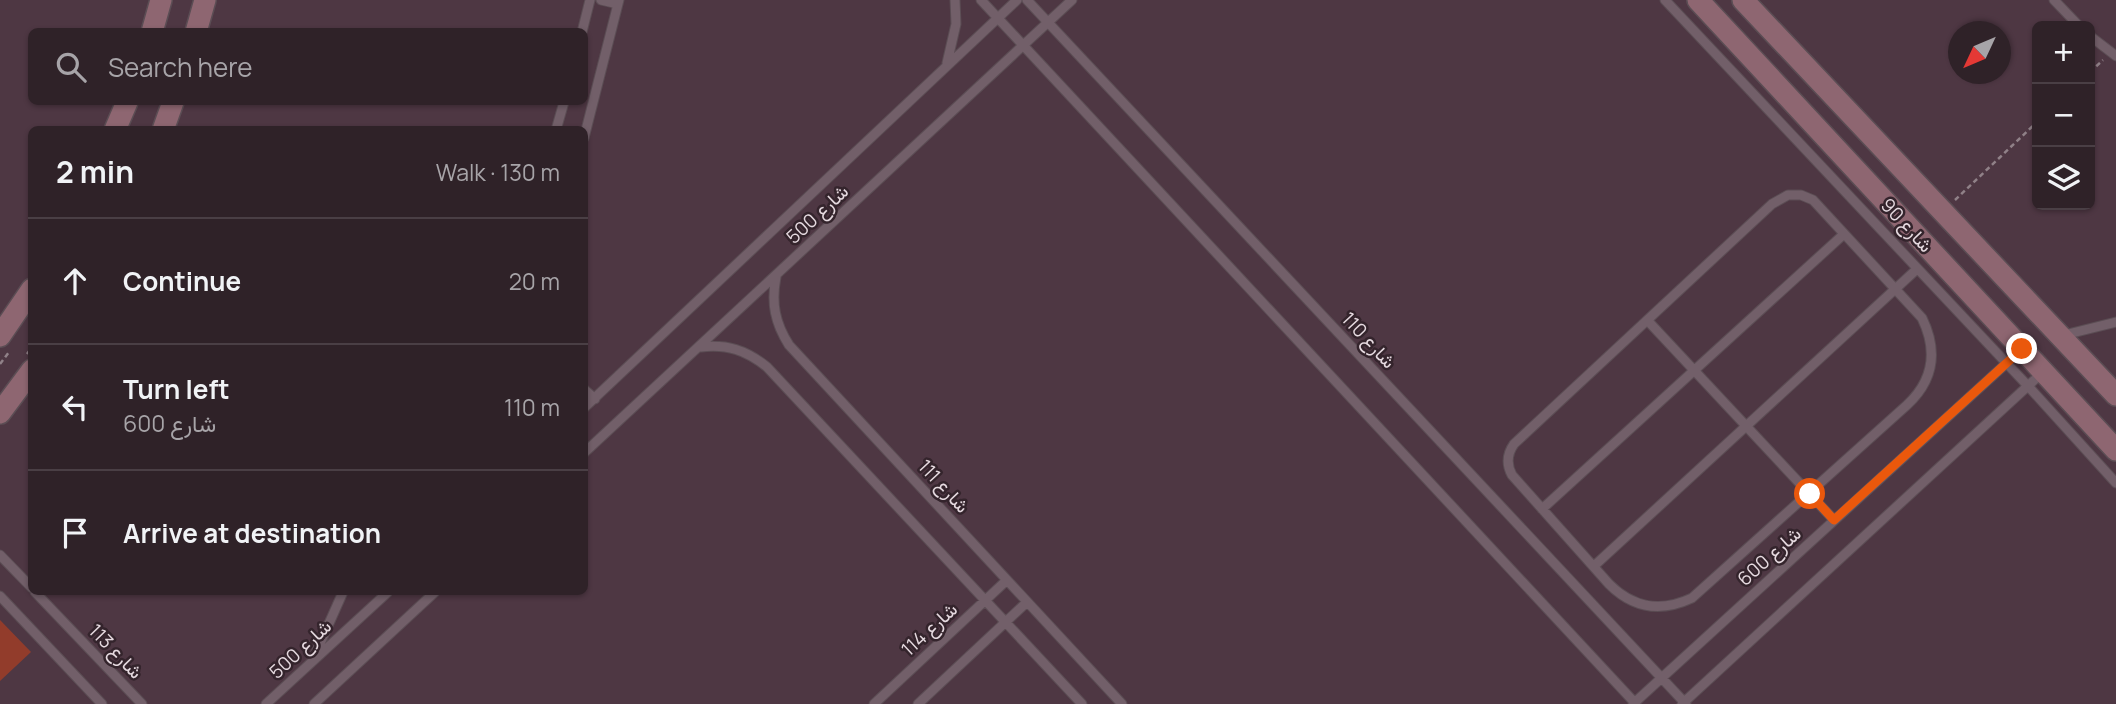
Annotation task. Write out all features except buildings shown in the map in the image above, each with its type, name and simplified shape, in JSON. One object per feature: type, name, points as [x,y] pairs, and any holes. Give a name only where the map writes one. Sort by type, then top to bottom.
[{"type":"street","points":[[153,28],[161,0]]},
{"type":"street","points":[[197,28],[205,0]]},
{"type":"street","name":"شارع 90","points":[[1698,0],[2022,349],[2036,379],[2116,450]]},
{"type":"street","name":"شارع 90","points":[[1743,0],[2116,395]]},
{"type":"street","points":[[117,126],[126,105]]},
{"type":"street","points":[[164,126],[172,105]]},
{"type":"street","points":[[2,331],[28,295]]},
{"type":"street","points":[[0,413],[28,375]]},
{"type":"lane","points":[[583,28],[590,0]]},
{"type":"lane","points":[[587,126],[618,2],[601,0]]},
{"type":"lane","points":[[946,67],[954,39],[955,0]]},
{"type":"lane","points":[[981,0],[1635,704]]},
{"type":"lane","name":"شارع 500","points":[[588,405],[1017,0]]},
{"type":"lane","name":"شارع 110","points":[[1027,0],[1684,703]]},
{"type":"lane","name":"شارع 500","points":[[588,449],[1072,0]]},
{"type":"lane","points":[[1665,0],[2006,363],[2036,379],[2116,483]]},
{"type":"lane","points":[[2054,0],[2074,21]]},
{"type":"lane","points":[[2095,40],[2113,54]]},
{"type":"lane","points":[[557,126],[563,105]]},
{"type":"lane","points":[[1795,194],[1807,197],[1844,234],[1922,318],[1933,348],[1932,365],[1919,394],[1692,598],[1663,608],[1633,603],[1620,594],[1510,471],[1508,459],[1511,449],[1782,196],[1795,194]]},
{"type":"lane","points":[[1542,509],[1844,234]]},
{"type":"lane","points":[[1594,566],[1917,269]]},
{"type":"lane","name":"شارع 111","points":[[776,276],[776,319],[789,345],[1122,704]]},
{"type":"lane","points":[[1648,321],[1834,520]]},
{"type":"lane","points":[[2059,336],[2116,322]]},
{"type":"lane","points":[[699,347],[714,345],[743,351],[767,367],[1082,704]]},
{"type":"lane","name":"شارع 600","points":[[1635,704],[2022,349]]},
{"type":"lane","points":[[1684,703],[2036,379]]},
{"type":"lane","points":[[588,393],[595,399]]},
{"type":"lane","name":"شارع 113","points":[[0,555],[28,585]]},
{"type":"lane","name":"شارع 114","points":[[874,704],[1007,580]]},
{"type":"lane","name":"شارع 113","points":[[38,595],[142,704]]},
{"type":"lane","points":[[312,662],[342,595]]},
{"type":"lane","name":"شارع 500","points":[[266,704],[385,595]]},
{"type":"lane","points":[[314,704],[432,595]]},
{"type":"lane","points":[[0,596],[103,704]]},
{"type":"lane","points":[[918,704],[1027,602]]},
{"type":"path","points":[[2095,68],[2113,54]]},
{"type":"path","points":[[1942,212],[2032,127]]},
{"type":"shaded area","points":[[0,0],[2116,0],[2116,704],[0,704]]},
{"type":"shaded area","points":[[0,620],[31,652],[0,681]]},
{"type":"route","points":[[1810,494],[1834,520],[2022,349]]}]
